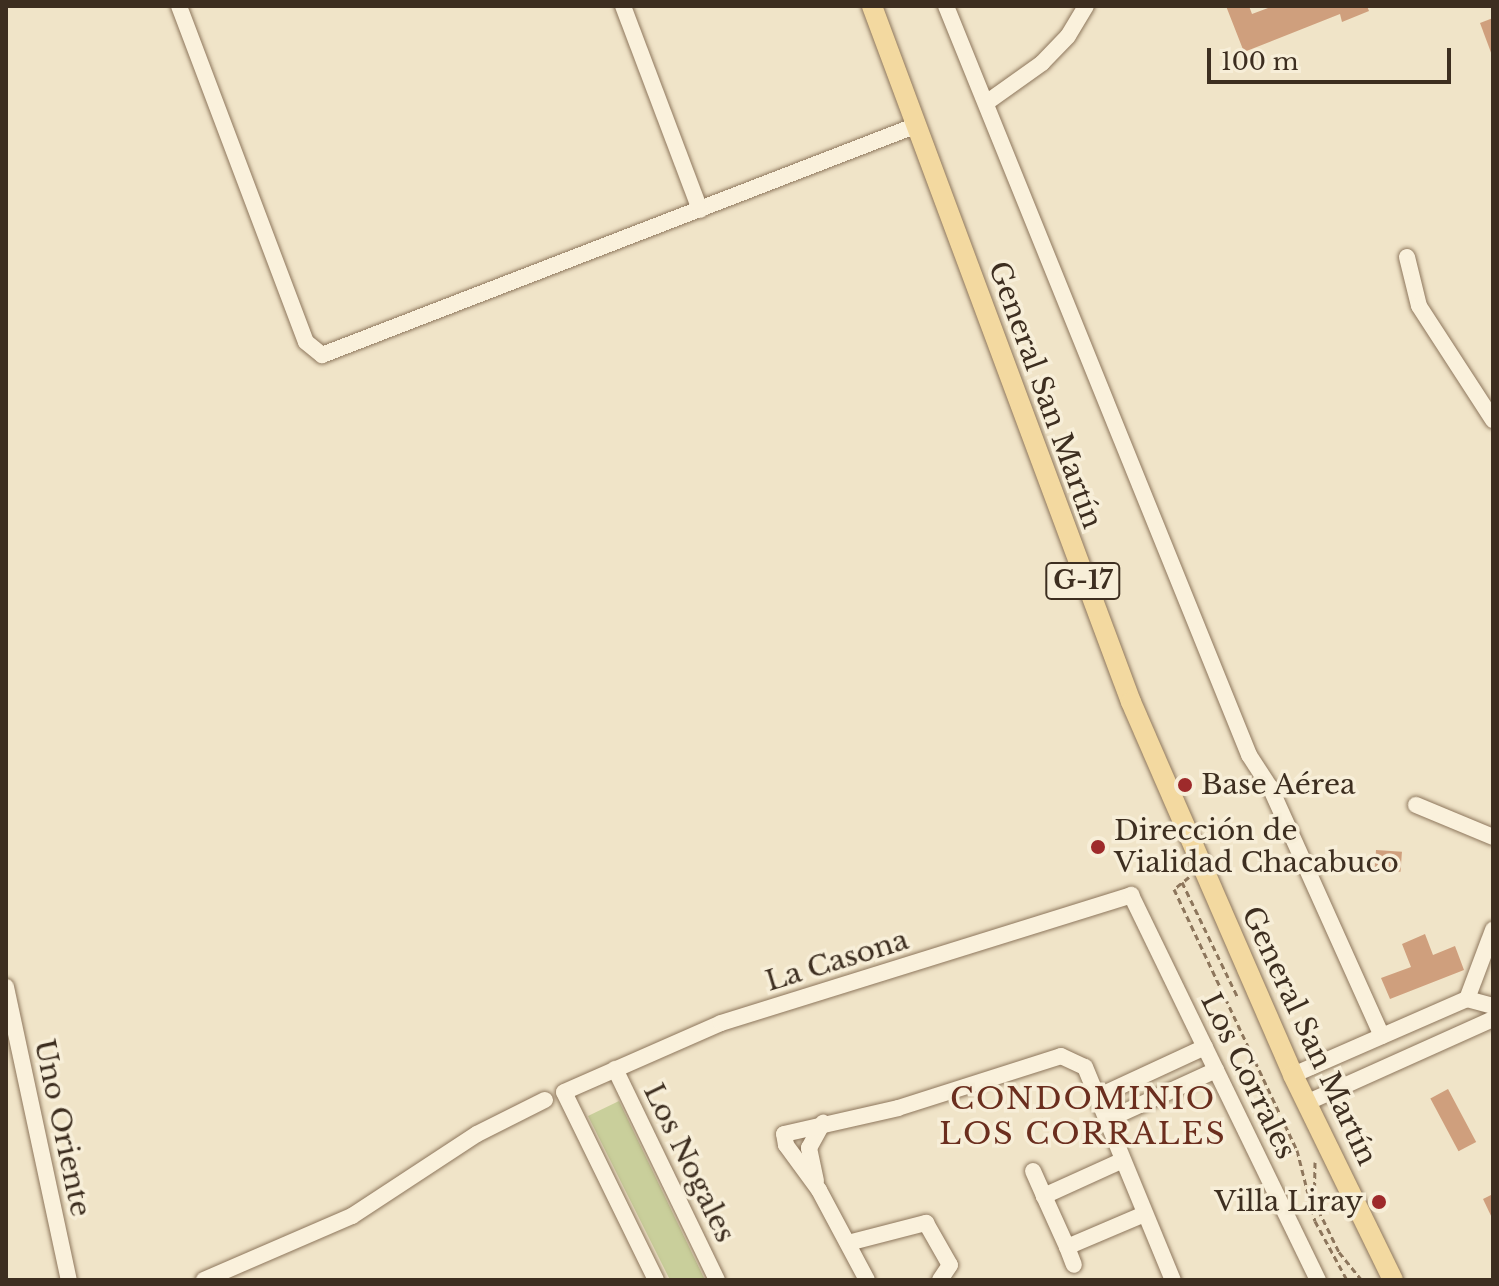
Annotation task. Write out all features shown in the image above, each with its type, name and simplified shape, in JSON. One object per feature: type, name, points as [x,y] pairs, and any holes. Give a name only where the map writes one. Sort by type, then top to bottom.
[{"type":"main road","name":"General San Martín","points":[[872,6],[1073,556],[1201,868],[1306,1103],[1393,1280]]},
{"type":"street","points":[[179,6],[306,342],[317,354],[333,355],[917,125]]},
{"type":"street","points":[[623,6],[700,210]]},
{"type":"street","points":[[946,6],[1249,755],[1270,787],[1382,1036]]},
{"type":"street","points":[[986,103],[1042,63],[1068,36],[1086,6]]},
{"type":"street","points":[[1407,257],[1419,306],[1493,420]]},
{"type":"street","points":[[1416,805],[1493,837]]},
{"type":"street","name":"Los Corrales","points":[[1131,895],[1318,1280]]},
{"type":"street","name":"La Casona","points":[[656,1280],[564,1092],[721,1023],[1131,895]]},
{"type":"street","points":[[1467,999],[1493,930]]},
{"type":"street","name":"Uno Oriente","points":[[6,987],[69,1280]]},
{"type":"street","points":[[1293,1075],[1467,999],[1490,1002]]},
{"type":"street","points":[[1306,1103],[1493,1019]]},
{"type":"street","points":[[1097,1097],[1205,1047]]},
{"type":"street","points":[[867,1280],[819,1190],[793,1158],[784,1134],[898,1108],[1061,1056],[1085,1067],[1142,1215],[1173,1280]]},
{"type":"street","name":"Los Nogales","points":[[615,1069],[717,1280]]},
{"type":"street","points":[[1107,1120],[1216,1070]]},
{"type":"street","points":[[204,1280],[352,1216],[477,1134],[545,1100]]},
{"type":"street","points":[[819,1190],[809,1148],[823,1123]]},
{"type":"street","points":[[1044,1196],[1121,1161]]},
{"type":"street","points":[[1033,1171],[1074,1265]]},
{"type":"street","points":[[1067,1247],[1142,1215]]},
{"type":"street","points":[[848,1243],[926,1223],[950,1265],[940,1280]]},
{"type":"path","points":[[1201,868],[1174,889],[1297,1150],[1315,1221],[1347,1280]]},
{"type":"path","points":[[1182,882],[1242,1006]]},
{"type":"path","points":[[1315,1157],[1314,1201],[1339,1252],[1362,1280]]},
{"type":"green space","points":[[619,1101],[705,1280],[670,1280],[588,1116]]},
{"type":"building","points":[[1226,6],[1249,6],[1252,14],[1273,6],[1367,6],[1369,11],[1342,22],[1340,14],[1244,52]]},
{"type":"building","points":[[1493,18],[1493,58],[1480,23]]},
{"type":"building","points":[[1376,850],[1402,852],[1401,872],[1375,870]]},
{"type":"building","points":[[1425,934],[1433,955],[1455,946],[1464,970],[1390,999],[1381,978],[1411,967],[1402,944]]},
{"type":"building","points":[[1448,1089],[1476,1142],[1459,1151],[1430,1098]]},
{"type":"building","points":[[1493,1194],[1493,1220],[1483,1199]]},
{"type":"place","name":"Base Aérea","points":[[1185,785]]},
{"type":"place","name":"Dirección de Vialidad Chacabuco","points":[[1098,847]]},
{"type":"place","name":"Villa Liray","points":[[1379,1202]]},
{"type":"district","name":"CONDOMINIO LOS CORRALES","points":[[1083,1116]]}]
